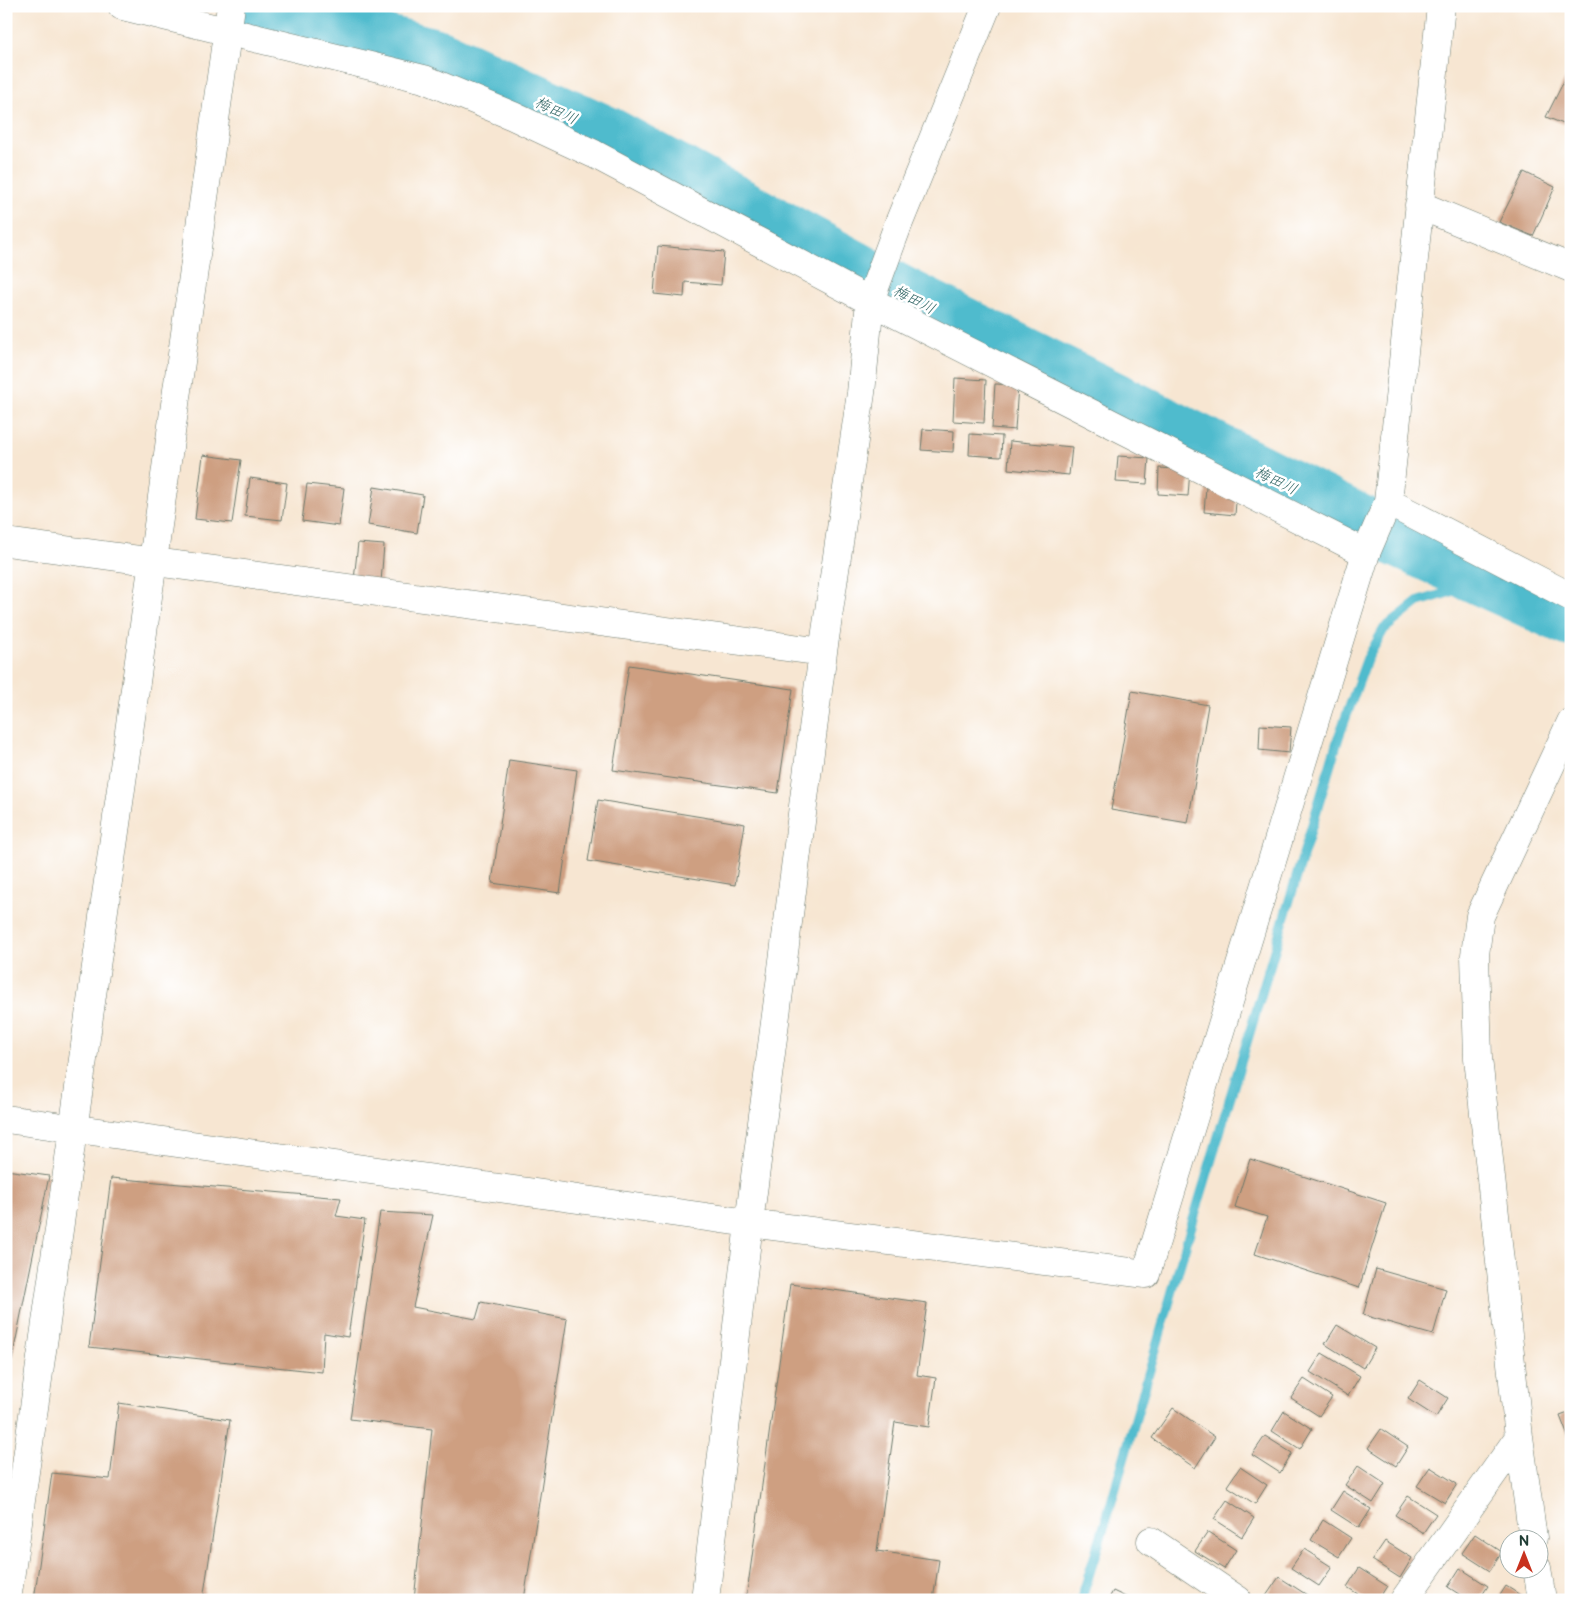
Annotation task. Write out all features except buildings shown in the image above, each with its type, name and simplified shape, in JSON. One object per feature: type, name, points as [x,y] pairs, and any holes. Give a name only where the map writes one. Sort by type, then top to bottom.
[{"type":"street","points":[[122,6],[229,19],[424,79],[504,112],[594,154],[870,301],[1366,553]]},
{"type":"street","points":[[705,1600],[749,1224],[823,652],[861,393],[870,301],[898,225],[987,6]]},
{"type":"street","points":[[6,1119],[749,1224],[1146,1274],[1366,553],[1388,502],[1441,6]]},
{"type":"street","points":[[7,1600],[75,1128],[152,561],[229,19]]},
{"type":"street","points":[[1419,205],[1571,268]]},
{"type":"street","points":[[1388,502],[1571,596]]},
{"type":"street","points":[[6,542],[823,652]]},
{"type":"street","points":[[1532,1528],[1519,1437],[1478,1058],[1474,955],[1480,916],[1571,722]]},
{"type":"street","points":[[1404,1600],[1519,1437]]},
{"type":"street","points":[[1151,1541],[1238,1600]]},
{"type":"street","points":[[1539,1578],[1542,1600]]},
{"type":"waterway","name":"梅田川","points":[[249,6],[439,57],[609,135],[902,294],[1359,522],[1571,619]]},
{"type":"waterway","points":[[1081,1600],[1339,736],[1367,659],[1384,629],[1418,602],[1453,591],[1482,589],[1517,595]]}]
